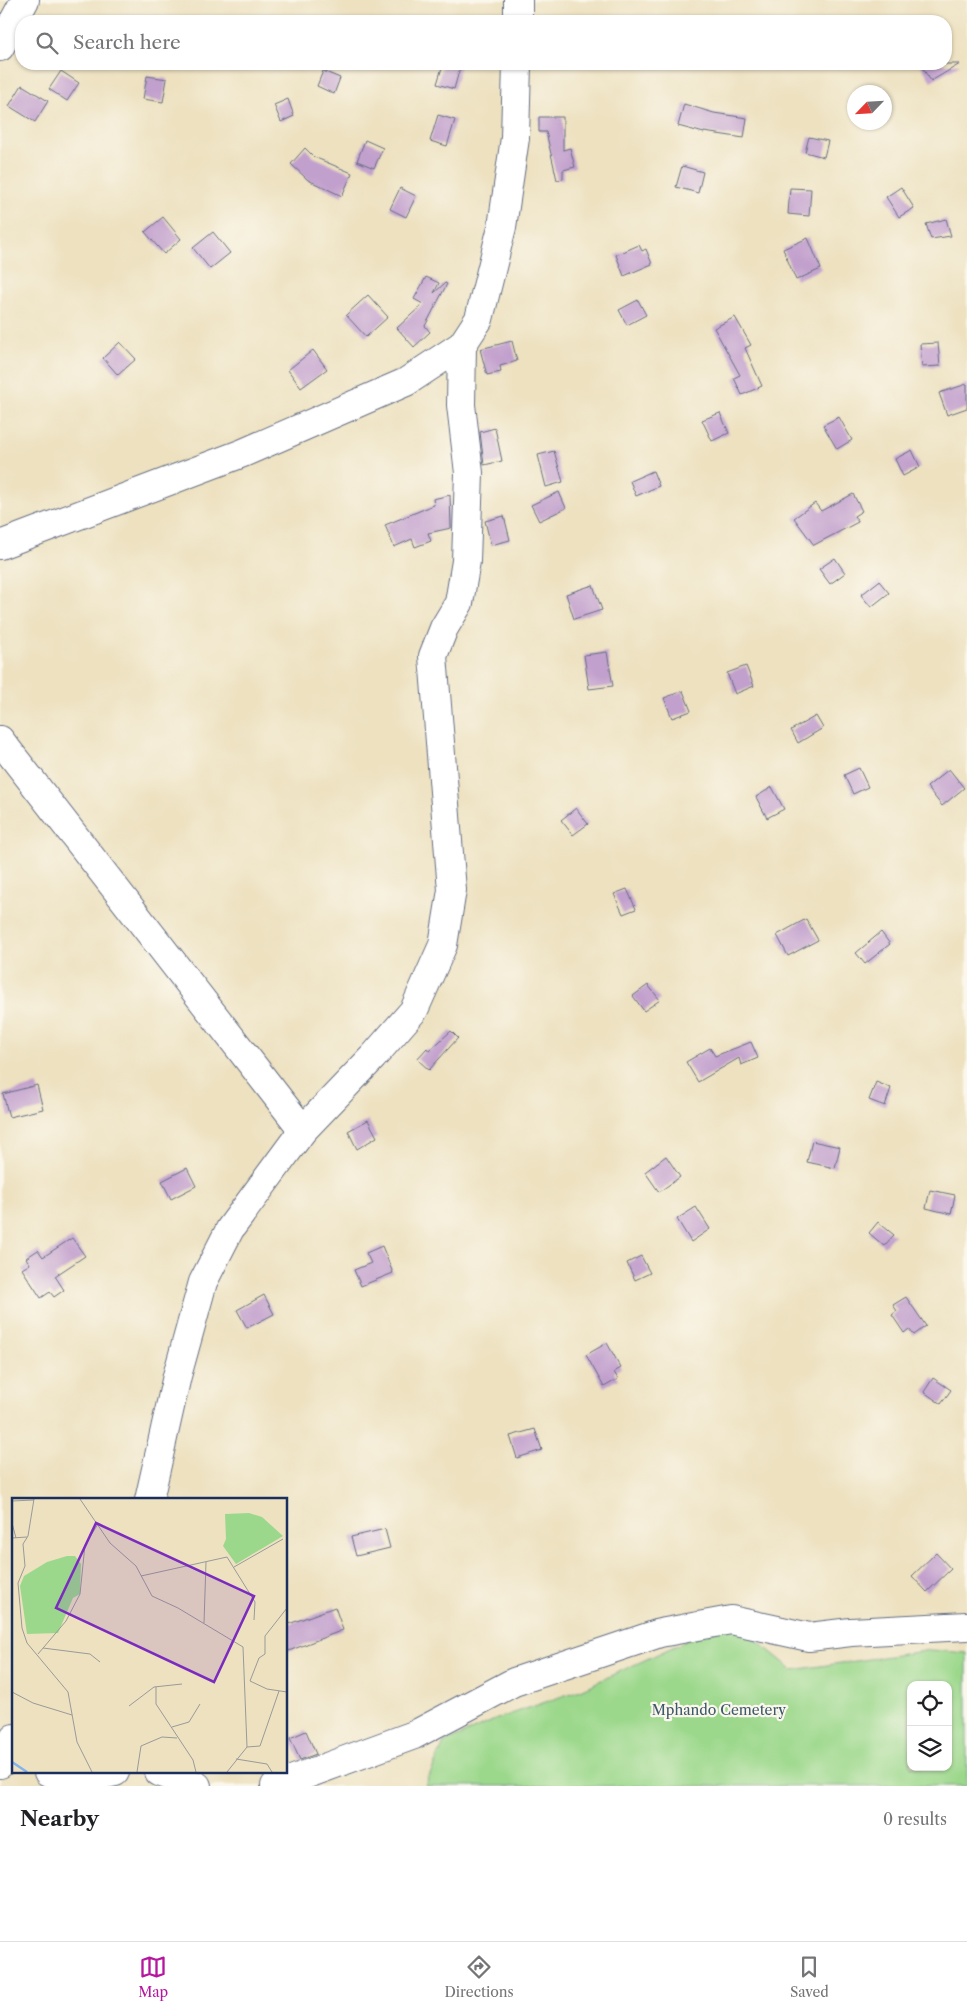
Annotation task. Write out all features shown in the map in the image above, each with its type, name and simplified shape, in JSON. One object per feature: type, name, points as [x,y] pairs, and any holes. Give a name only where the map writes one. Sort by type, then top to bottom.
[{"type":"street","points":[[17,15],[25,0]]},
{"type":"street","points":[[518,0],[518,15]]},
{"type":"street","points":[[0,47],[15,19]]},
{"type":"street","points":[[0,545],[243,452],[406,382],[462,345],[479,320],[502,226],[515,138],[517,70]]},
{"type":"street","points":[[149,1498],[176,1376],[203,1282],[230,1229],[303,1130],[414,1010],[443,945],[452,890],[433,656],[444,628],[459,603],[466,562],[469,473],[461,404],[462,345]]},
{"type":"street","points":[[0,740],[303,1130]]},
{"type":"street","points":[[275,1786],[414,1735],[514,1682],[660,1633],[731,1620],[809,1637],[851,1632],[967,1626]]},
{"type":"street","points":[[52,1774],[56,1776],[92,1778],[107,1774]]},
{"type":"street","points":[[164,1774],[197,1786]]},
{"type":"green space","name":"Mphando Cemetery","points":[[731,1620],[793,1670],[931,1650],[967,1653],[967,1786],[425,1786],[444,1743],[497,1719],[580,1690]]},
{"type":"building","points":[[952,64],[960,64],[952,69]]},
{"type":"building","points":[[441,70],[459,70],[454,89],[437,84]]},
{"type":"building","points":[[924,70],[950,70],[931,81]]},
{"type":"building","points":[[61,71],[79,83],[67,101],[49,89]]},
{"type":"building","points":[[323,71],[340,78],[334,94],[317,86]]},
{"type":"building","points":[[147,76],[167,79],[163,102],[143,99]]},
{"type":"building","points":[[22,85],[48,101],[35,122],[9,106]]},
{"type":"building","points":[[288,99],[294,116],[281,122],[274,105]]},
{"type":"building","points":[[684,104],[714,113],[747,118],[744,138],[704,133],[678,126]]},
{"type":"building","points":[[438,115],[455,120],[447,146],[430,141]]},
{"type":"building","points":[[539,117],[563,117],[563,150],[570,148],[575,167],[563,170],[563,179],[557,180],[546,132],[539,132]]},
{"type":"building","points":[[809,137],[828,141],[824,157],[805,152]]},
{"type":"building","points":[[365,140],[383,148],[374,168],[357,161]]},
{"type":"building","points":[[305,148],[314,157],[352,173],[342,196],[308,180],[291,164]]},
{"type":"building","points":[[682,166],[703,172],[698,193],[676,187]]},
{"type":"building","points":[[901,187],[914,208],[899,217],[886,197]]},
{"type":"building","points":[[400,188],[416,196],[406,217],[390,209]]},
{"type":"building","points":[[790,188],[811,189],[809,216],[788,214]]},
{"type":"building","points":[[163,217],[181,239],[164,254],[145,232]]},
{"type":"building","points":[[946,219],[951,236],[931,239],[926,224]]},
{"type":"building","points":[[213,232],[230,253],[210,269],[193,248]]},
{"type":"building","points":[[808,238],[821,269],[796,280],[783,249]]},
{"type":"building","points":[[639,245],[642,251],[646,249],[652,264],[624,276],[616,255]]},
{"type":"building","points":[[426,277],[439,283],[434,293],[445,283],[447,284],[425,326],[430,332],[414,347],[397,328],[423,304],[414,299]]},
{"type":"building","points":[[368,295],[388,317],[366,337],[346,315]]},
{"type":"building","points":[[638,300],[646,315],[627,325],[619,310]]},
{"type":"building","points":[[735,317],[751,345],[745,348],[762,386],[742,395],[734,378],[740,375],[714,328]]},
{"type":"building","points":[[512,341],[517,361],[500,366],[501,372],[487,375],[480,349]]},
{"type":"building","points":[[120,342],[136,359],[118,375],[103,358]]},
{"type":"building","points":[[938,343],[940,366],[922,367],[920,344]]},
{"type":"building","points":[[313,350],[327,369],[301,388],[288,370]]},
{"type":"building","points":[[967,384],[967,408],[947,415],[939,393]]},
{"type":"building","points":[[720,413],[729,433],[712,441],[702,420]]},
{"type":"building","points":[[839,417],[852,440],[837,449],[823,425]]},
{"type":"building","points":[[495,428],[502,461],[484,465],[480,432]]},
{"type":"building","points":[[912,450],[920,467],[903,476],[895,459]]},
{"type":"building","points":[[554,451],[563,482],[546,487],[538,455]]},
{"type":"building","points":[[653,471],[659,486],[636,496],[630,481]]},
{"type":"building","points":[[559,492],[566,508],[539,521],[531,505]]},
{"type":"building","points":[[853,494],[862,511],[854,516],[858,522],[814,545],[794,518],[815,503],[821,511]]},
{"type":"building","points":[[450,495],[451,528],[428,533],[431,541],[415,547],[412,539],[394,547],[385,525],[434,505],[433,499]]},
{"type":"building","points":[[504,516],[510,540],[491,545],[485,521]]},
{"type":"building","points":[[835,558],[845,573],[830,584],[819,569]]},
{"type":"building","points":[[879,581],[889,593],[871,607],[861,595]]},
{"type":"building","points":[[593,585],[602,610],[574,619],[566,594]]},
{"type":"building","points":[[607,652],[613,686],[589,689],[584,655]]},
{"type":"building","points":[[746,666],[754,686],[735,694],[727,673]]},
{"type":"building","points":[[683,691],[691,711],[672,718],[664,698]]},
{"type":"building","points":[[816,716],[823,728],[798,743],[791,730]]},
{"type":"building","points":[[859,768],[868,787],[853,794],[844,775]]},
{"type":"building","points":[[949,769],[964,788],[942,806],[927,787]]},
{"type":"building","points":[[772,787],[784,809],[767,818],[756,797]]},
{"type":"building","points":[[576,808],[588,824],[573,835],[561,820]]},
{"type":"building","points":[[627,889],[636,909],[623,914],[614,894]]},
{"type":"building","points":[[806,919],[818,940],[788,956],[777,935]]},
{"type":"building","points":[[881,932],[890,944],[865,964],[856,953]]},
{"type":"building","points":[[648,985],[660,1000],[644,1011],[633,996]]},
{"type":"building","points":[[451,1031],[458,1038],[429,1070],[417,1059],[427,1048],[429,1051]]},
{"type":"building","points":[[751,1042],[758,1058],[741,1065],[739,1058],[698,1082],[686,1062],[710,1048],[715,1056]]},
{"type":"building","points":[[876,1082],[891,1088],[885,1106],[869,1100]]},
{"type":"building","points":[[37,1085],[43,1109],[9,1117],[3,1094]]},
{"type":"building","points":[[368,1120],[377,1137],[357,1149],[348,1131]]},
{"type":"building","points":[[812,1141],[840,1147],[835,1168],[807,1162]]},
{"type":"building","points":[[666,1156],[680,1177],[659,1192],[645,1172]]},
{"type":"building","points":[[187,1168],[196,1186],[171,1199],[162,1181]]},
{"type":"building","points":[[930,1190],[955,1195],[951,1214],[926,1208]]},
{"type":"building","points":[[696,1207],[710,1229],[691,1242],[677,1219]]},
{"type":"building","points":[[878,1222],[894,1235],[884,1246],[869,1233]]},
{"type":"building","points":[[72,1238],[85,1256],[55,1276],[64,1290],[54,1297],[50,1292],[41,1298],[22,1269],[30,1264],[26,1258],[38,1250],[43,1257]]},
{"type":"building","points":[[382,1246],[393,1273],[361,1286],[354,1270],[371,1263],[366,1253]]},
{"type":"building","points":[[641,1256],[650,1273],[635,1280],[627,1263]]},
{"type":"building","points":[[264,1295],[274,1314],[247,1328],[237,1310]]},
{"type":"building","points":[[906,1297],[926,1326],[914,1335],[909,1329],[904,1333],[892,1315],[897,1311],[893,1305]]},
{"type":"building","points":[[607,1343],[621,1368],[614,1372],[618,1379],[604,1387],[586,1355]]},
{"type":"building","points":[[933,1378],[951,1390],[941,1404],[924,1392]]},
{"type":"building","points":[[535,1429],[542,1450],[517,1458],[510,1436]]},
{"type":"building","points":[[385,1529],[390,1548],[356,1556],[351,1537]]},
{"type":"building","points":[[936,1553],[951,1569],[927,1592],[912,1576]]},
{"type":"building","points":[[335,1607],[343,1630],[288,1651],[288,1624]]},
{"type":"building","points":[[306,1731],[316,1754],[300,1760],[290,1738]]}]
